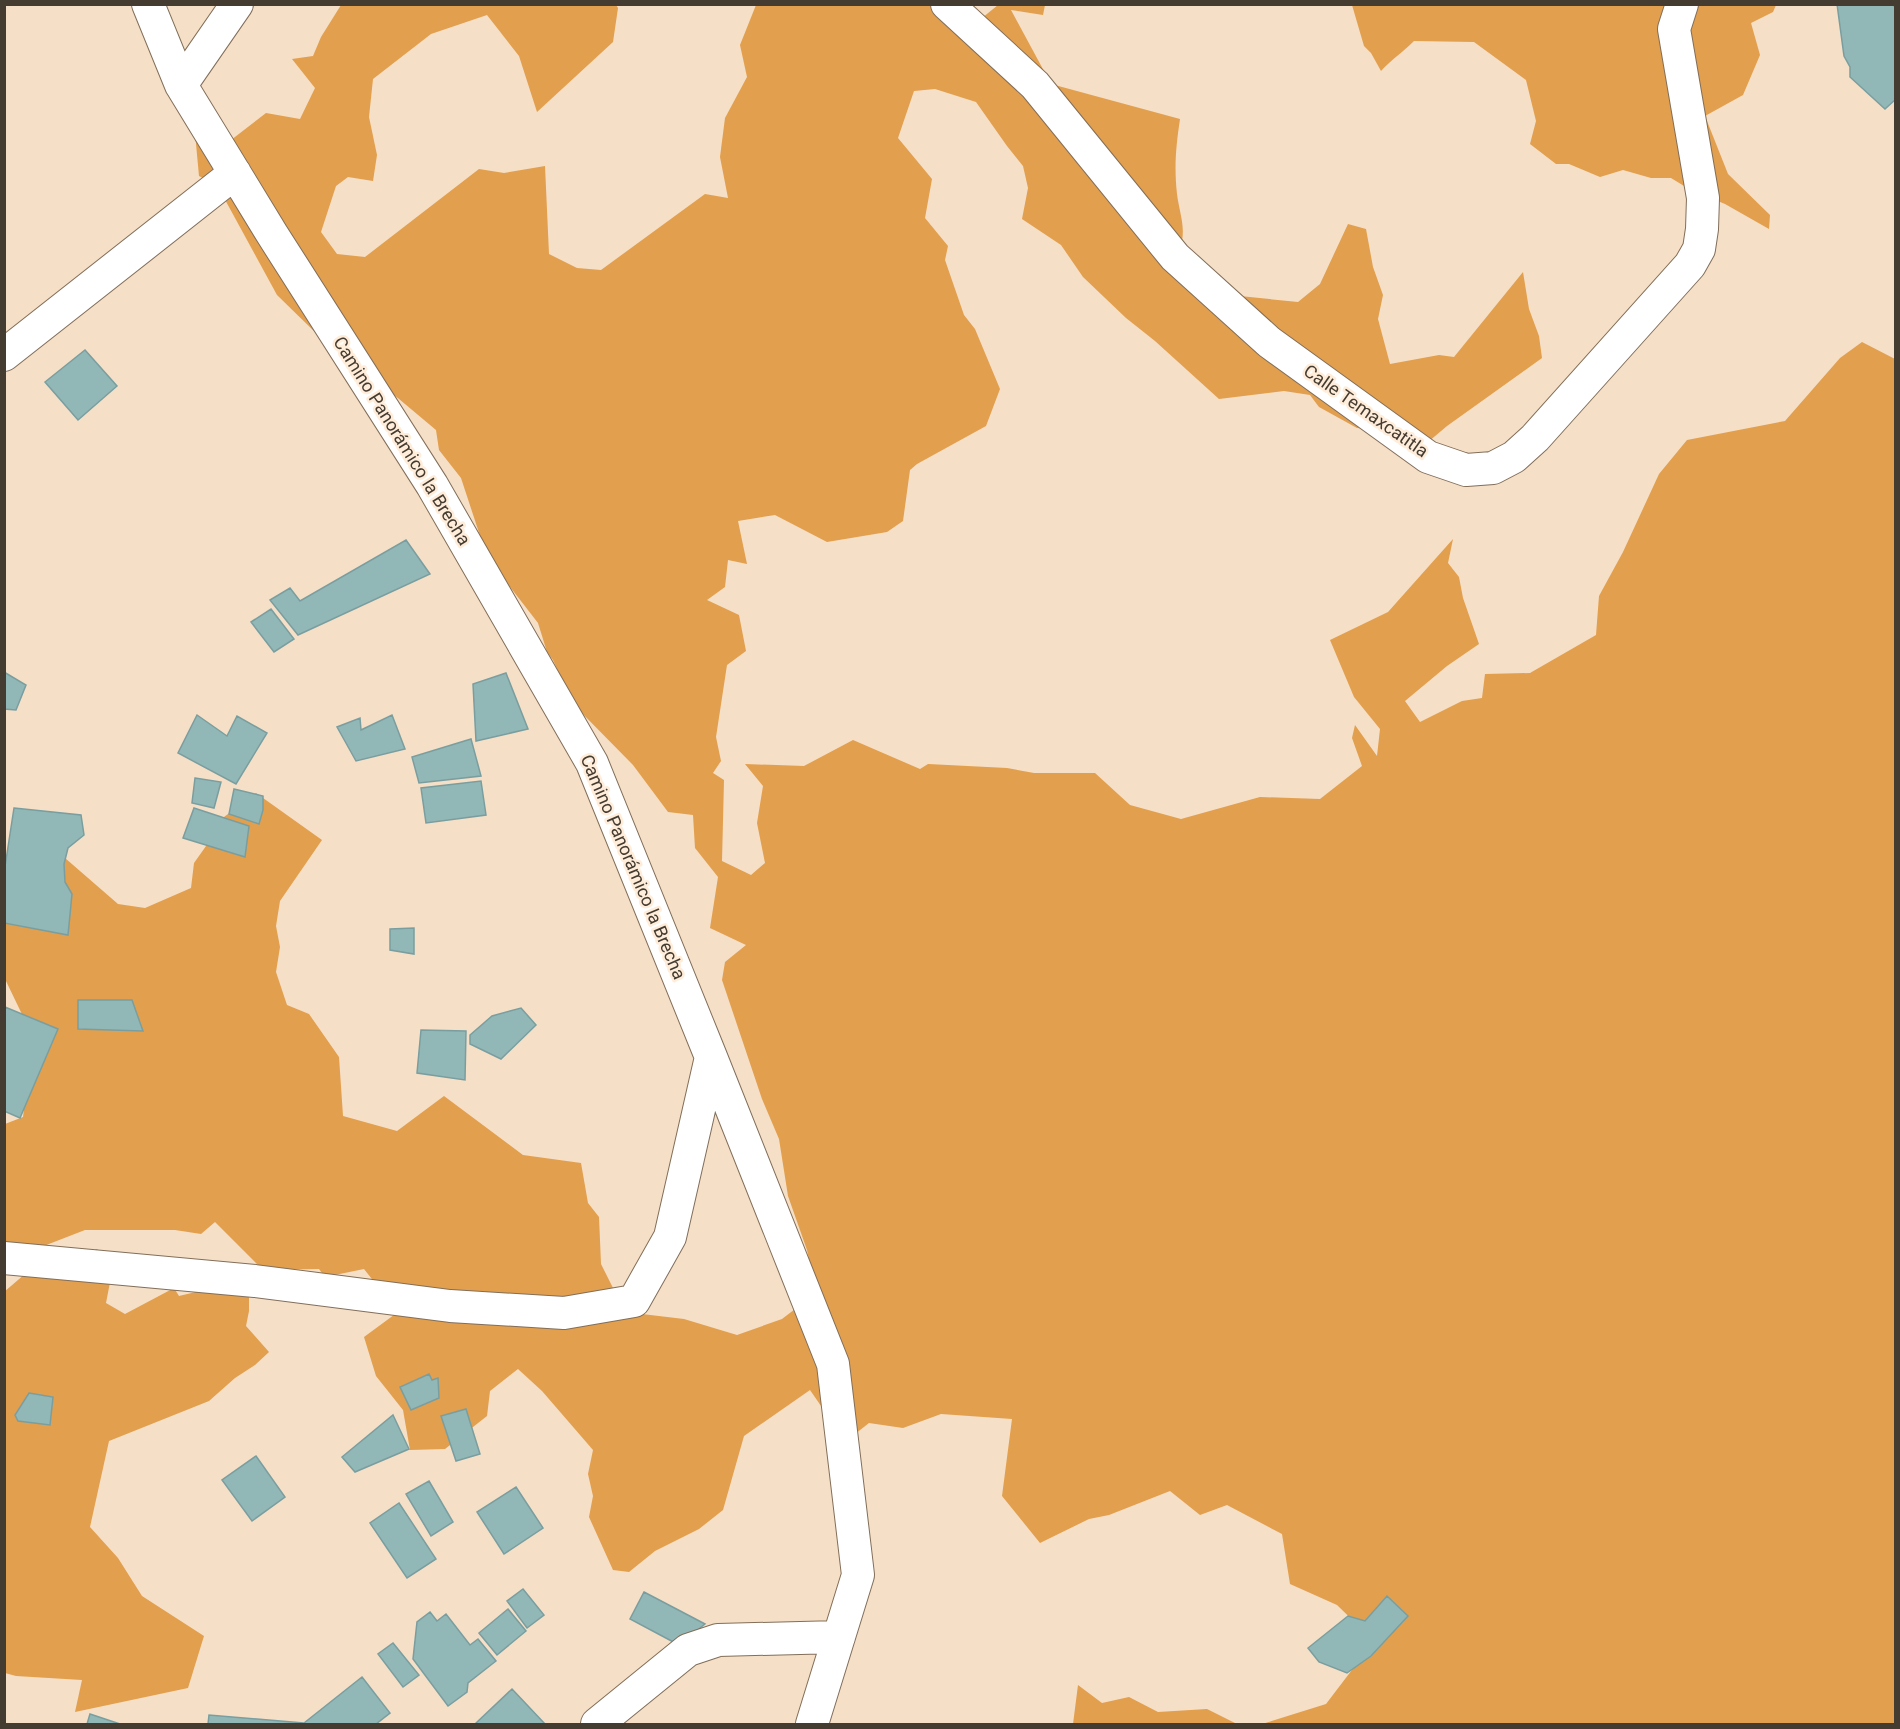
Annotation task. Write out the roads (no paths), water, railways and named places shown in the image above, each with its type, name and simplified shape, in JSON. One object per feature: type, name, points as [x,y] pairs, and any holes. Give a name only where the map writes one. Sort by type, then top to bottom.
[{"type":"street","name":"Camino Panorámico la Brecha","points":[[148,4],[181,85],[432,484],[592,763],[833,1364],[858,1575],[812,1725]]},
{"type":"street","points":[[181,85],[237,4]]},
{"type":"street","name":"Calle Temaxcatitla","points":[[947,4],[1035,85],[1175,257],[1269,342],[1428,457],[1466,470],[1493,468],[1514,457],[1535,438],[1690,265],[1699,249],[1703,198],[1674,30],[1682,4]]},
{"type":"street","points":[[4,355],[235,173]]},
{"type":"street","points":[[4,1258],[255,1281],[450,1306],[564,1313],[634,1300],[670,1237],[711,1057]]},
{"type":"street","points":[[597,1725],[688,1650],[718,1640],[839,1637]]}]
